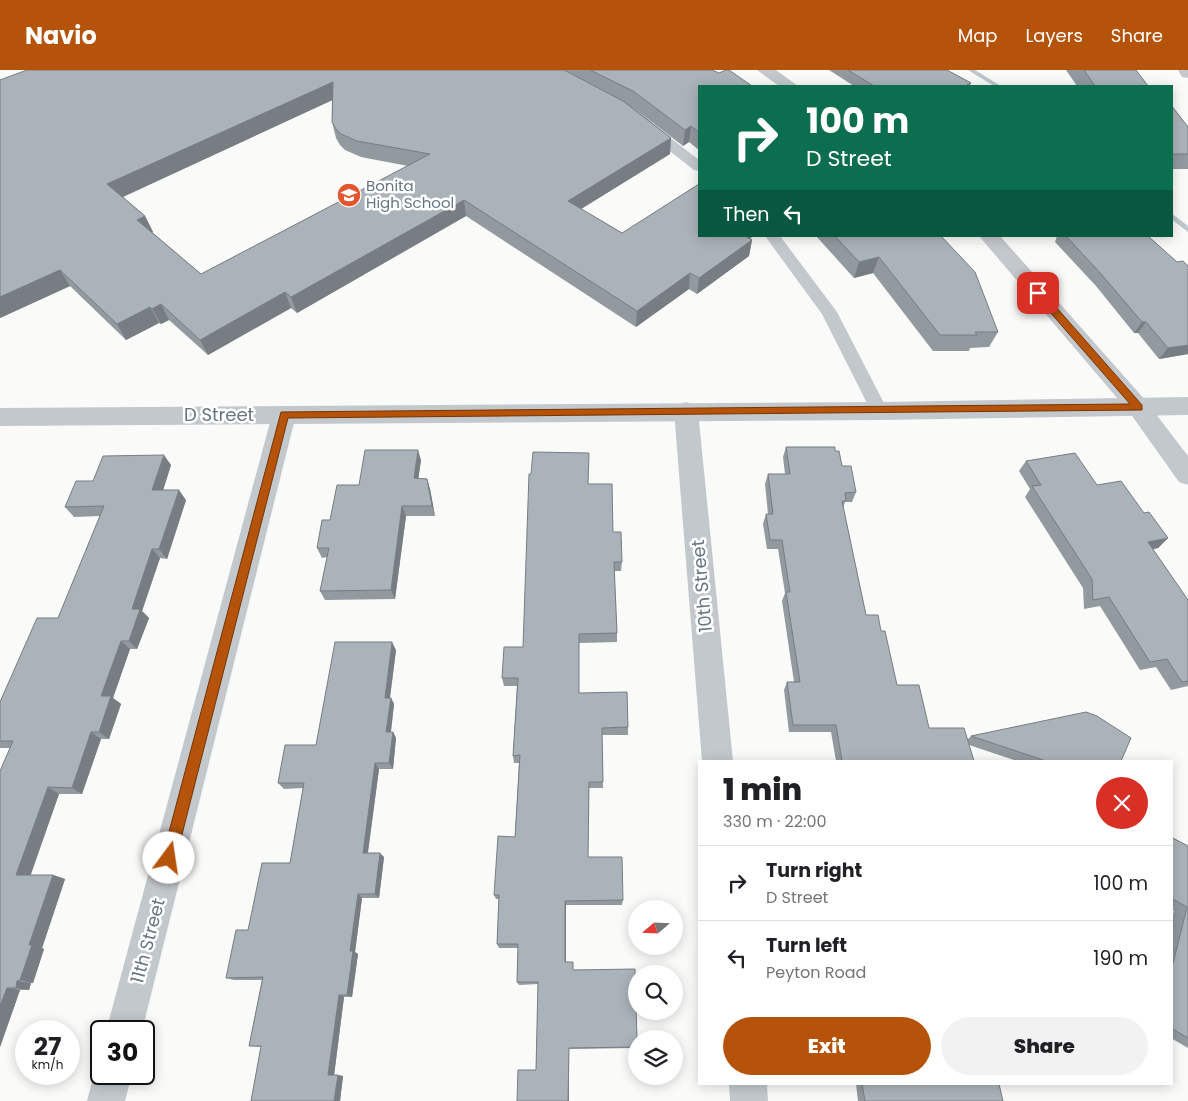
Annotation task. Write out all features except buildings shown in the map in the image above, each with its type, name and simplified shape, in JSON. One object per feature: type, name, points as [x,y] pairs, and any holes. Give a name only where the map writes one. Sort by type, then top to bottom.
[{"type":"street","points":[[765,70],[788,85]]},
{"type":"street","points":[[990,237],[1138,407],[1188,475]]},
{"type":"street","name":"D Street","points":[[0,417],[879,411],[1188,406]]},
{"type":"street","name":"10th Street","points":[[686,411],[718,760]]},
{"type":"street","name":"11th Street","points":[[127,1020],[284,415]]},
{"type":"street","points":[[106,1101],[110,1085]]},
{"type":"street","points":[[748,1085],[749,1101]]},
{"type":"lane","points":[[636,118],[698,165]]},
{"type":"lane","points":[[773,237],[829,312],[879,411]]},
{"type":"waterway","points":[[971,70],[996,85]]},
{"type":"waterway","points":[[1173,217],[1188,230]]},
{"type":"place","name":"Bonita High School","points":[[349,195]]},
{"type":"route","points":[[169,858],[284,415],[879,411],[1138,407],[1038,293]]}]
